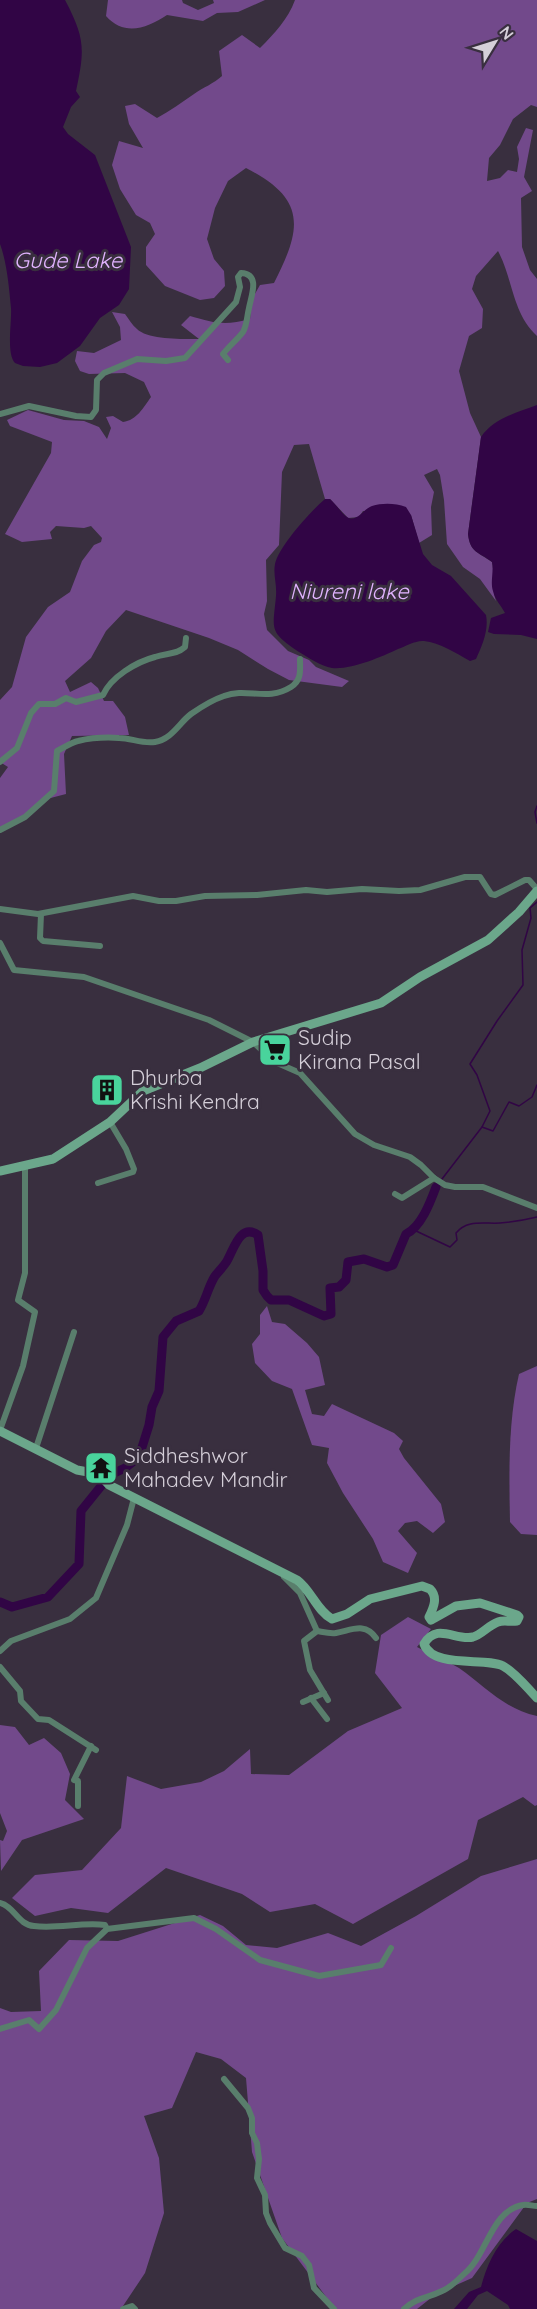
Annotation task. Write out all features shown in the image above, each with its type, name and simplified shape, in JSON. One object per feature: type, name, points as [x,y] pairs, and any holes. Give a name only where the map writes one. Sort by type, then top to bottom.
[{"type":"main road","points":[[0,1171],[53,1159],[110,1122],[143,1091],[200,1068],[253,1042],[381,1003],[420,977],[488,940],[519,912],[537,890]]},
{"type":"main road","points":[[0,1431],[77,1470],[99,1474],[109,1485],[278,1570],[307,1587],[326,1616],[332,1619],[347,1614],[370,1599],[422,1586],[430,1589],[435,1598],[429,1617],[431,1620],[456,1606],[480,1603],[517,1615],[519,1617],[517,1621],[498,1622],[473,1637],[445,1632],[436,1633],[424,1644],[428,1651],[444,1658],[503,1666],[525,1684],[537,1698]]},
{"type":"street","points":[[0,414],[29,406],[91,417],[96,410],[97,380],[104,373],[137,359],[166,361],[185,358],[236,302],[240,287],[238,277],[241,273],[247,273],[251,276],[254,285],[247,322],[242,333],[223,354],[228,360]]},
{"type":"street","points":[[0,762],[17,748],[31,713],[39,704],[55,704],[66,698],[75,702],[103,695],[114,679],[145,660],[179,653],[186,647],[186,638]]},
{"type":"street","points":[[0,830],[24,817],[54,791],[57,751],[76,741],[99,738],[121,738],[136,742],[160,740],[172,733],[190,715],[225,695],[244,692],[266,696],[289,689],[300,675],[300,659]]},
{"type":"street","points":[[0,909],[40,914],[133,896],[159,901],[176,901],[204,896],[257,895],[306,890],[327,892],[362,889],[420,890],[465,877],[480,877],[491,894],[495,895],[525,880],[529,880],[537,890]]},
{"type":"street","points":[[40,914],[40,938],[43,941],[100,946]]},
{"type":"street","points":[[0,943],[14,970],[84,977],[209,1020],[253,1042],[275,1062],[306,1078],[355,1134],[374,1145],[410,1157],[445,1185],[487,1188],[537,1208]]},
{"type":"street","points":[[98,1184],[133,1172],[135,1169],[110,1122]]},
{"type":"street","points":[[0,1431],[23,1366],[35,1312],[18,1300],[25,1273],[25,1167]]},
{"type":"street","points":[[395,1194],[402,1198],[434,1178]]},
{"type":"street","points":[[36,1448],[74,1332]]},
{"type":"street","points":[[0,1651],[11,1641],[70,1619],[96,1598],[127,1525],[134,1498]]},
{"type":"street","points":[[278,1570],[300,1593],[310,1621],[317,1631]]},
{"type":"street","points":[[328,1700],[310,1670],[304,1641],[317,1631],[334,1633],[360,1627],[372,1631],[376,1638]]},
{"type":"street","points":[[0,1667],[20,1691],[21,1701],[38,1719],[49,1720],[94,1748],[74,1780],[78,1781],[78,1806]]},
{"type":"street","points":[[303,1702],[324,1693]]},
{"type":"street","points":[[311,1698],[327,1719]]},
{"type":"street","points":[[0,1903],[9,1906],[19,1920],[32,1926],[93,1924],[105,1925],[107,1929]]},
{"type":"street","points":[[0,2029],[28,2020],[39,2029],[56,2010],[87,1948],[107,1929],[194,1918],[216,1929],[260,1960],[319,1976],[381,1965],[391,1948]]},
{"type":"street","points":[[224,2079],[248,2108],[252,2118],[252,2133],[257,2143],[259,2159],[257,2178],[265,2195],[270,2223],[285,2248],[302,2256],[309,2265],[314,2288],[334,2309]]},
{"type":"street","points":[[404,2309],[421,2297],[443,2291],[470,2269],[480,2255],[494,2226],[511,2211],[526,2204],[537,2206]]},
{"type":"street","points":[[123,2309],[132,2306],[135,2309]]},
{"type":"shaded area","points":[[108,0],[182,0],[183,3],[198,10],[214,3],[213,0],[265,0],[238,12],[217,13],[203,21],[167,15],[144,27],[128,28],[113,23],[106,16]]},
{"type":"shaded area","points":[[295,0],[537,0],[537,107],[531,105],[513,119],[500,145],[489,158],[487,181],[500,178],[508,170],[517,172],[519,159],[517,147],[526,128],[533,130],[524,177],[532,191],[521,198],[522,247],[530,270],[537,279],[537,336],[522,317],[498,251],[476,276],[472,289],[483,309],[482,328],[469,336],[459,371],[470,413],[481,437],[468,534],[473,548],[492,562],[496,601],[480,579],[463,567],[447,544],[444,500],[437,469],[424,475],[434,492],[431,507],[432,535],[419,543],[411,515],[363,511],[359,517],[348,518],[330,499],[325,499],[309,444],[294,445],[282,472],[279,545],[266,560],[267,601],[264,614],[267,630],[288,651],[309,660],[316,667],[349,681],[342,687],[289,680],[238,650],[126,610],[106,631],[91,658],[65,681],[70,692],[91,682],[98,688],[104,701],[113,701],[125,717],[129,735],[72,736],[64,754],[66,794],[39,801],[31,815],[7,825],[0,832],[0,778],[8,767],[0,762],[0,700],[12,687],[26,637],[48,607],[70,592],[82,561],[94,545],[101,542],[102,538],[91,526],[84,528],[56,526],[50,532],[52,539],[22,542],[5,534],[51,453],[52,442],[10,426],[7,420],[28,410],[64,420],[84,421],[99,427],[107,439],[111,428],[106,417],[113,416],[123,422],[139,413],[151,397],[144,382],[125,373],[89,374],[80,371],[75,361],[77,351],[94,353],[121,340],[120,327],[112,312],[125,314],[142,333],[176,339],[199,339],[181,325],[190,316],[220,323],[250,319],[252,299],[260,285],[274,283],[294,231],[289,204],[280,191],[246,168],[228,181],[215,208],[207,239],[214,259],[224,271],[225,286],[214,298],[200,300],[165,286],[146,265],[146,247],[155,234],[150,223],[136,215],[120,189],[112,165],[119,141],[143,148],[129,124],[125,106],[135,104],[157,118],[166,113],[222,76],[219,51],[242,35],[260,48],[281,26]]},
{"type":"shaded area","points":[[267,1306],[272,1322],[285,1324],[319,1357],[325,1385],[305,1390],[312,1414],[324,1416],[332,1404],[394,1433],[403,1441],[399,1449],[404,1458],[441,1504],[445,1522],[433,1533],[417,1521],[405,1523],[398,1531],[417,1553],[408,1573],[383,1562],[373,1539],[343,1493],[327,1463],[329,1448],[312,1445],[292,1389],[272,1381],[255,1363],[252,1344],[260,1334],[260,1315]]},
{"type":"shaded area","points":[[537,1366],[537,1535],[521,1534],[510,1522],[509,1485],[511,1429],[519,1374]]},
{"type":"shaded area","points":[[408,1617],[431,1629],[417,1647],[459,1668],[495,1696],[515,1708],[537,1716],[537,1805],[535,1806],[523,1797],[478,1820],[468,1859],[353,1924],[315,1904],[270,1912],[242,1894],[166,1868],[108,1913],[71,1908],[35,1916],[12,1898],[35,1875],[82,1870],[121,1828],[127,1776],[161,1789],[201,1782],[224,1771],[250,1749],[251,1774],[289,1775],[348,1731],[402,1708],[375,1673],[381,1635]]},
{"type":"shaded area","points":[[0,1725],[15,1727],[29,1745],[44,1738],[61,1753],[70,1774],[65,1800],[84,1819],[22,1840],[1,1871],[0,1840],[3,1841],[7,1831],[0,1813]]},
{"type":"shaded area","points":[[537,1859],[537,2199],[527,2203],[472,2278],[436,2294],[417,2309],[332,2309],[327,2298],[282,2238],[252,2152],[246,2078],[221,2059],[196,2052],[172,2108],[144,2116],[159,2158],[164,2213],[145,2273],[121,2309],[0,2309],[0,2008],[11,2012],[41,2011],[39,1971],[69,1940],[118,1941],[200,1915],[223,1926],[246,1945],[277,1948],[328,1933],[361,1946],[481,1876]]},
{"type":"water","name":"Gude Lake","points":[[0,0],[65,0],[80,34],[82,54],[76,91],[80,97],[71,107],[63,127],[68,134],[95,155],[131,247],[129,289],[119,305],[100,318],[80,346],[57,363],[40,367],[15,363],[11,352],[10,300],[6,267],[0,244]]},
{"type":"water","points":[[537,405],[537,639],[488,632],[491,618],[505,613],[493,591],[492,562],[473,549],[468,534],[481,437],[486,430],[499,421]]},
{"type":"water","name":"Niureni lake","points":[[325,499],[330,499],[347,517],[351,518],[357,517],[376,505],[393,504],[406,507],[411,515],[423,554],[432,565],[451,576],[486,615],[486,632],[476,659],[470,661],[442,646],[421,641],[366,662],[332,668],[299,652],[277,634],[274,623],[275,564],[289,539]]},
{"type":"water","points":[[516,2229],[537,2241],[537,2309],[510,2309],[508,2305],[487,2291],[478,2295],[467,2309],[454,2309],[469,2292],[481,2287],[494,2254],[503,2240]]},
{"type":"waterway","points":[[537,806],[535,812],[537,823]]},
{"type":"waterway","points":[[482,1127],[490,1111],[477,1075],[470,1064],[523,985],[522,950],[531,918],[530,908],[537,902]]},
{"type":"waterway","points":[[442,1179],[482,1127],[493,1131],[509,1102],[519,1106],[532,1097],[537,1085]]},
{"type":"waterway","points":[[0,1602],[12,1607],[48,1597],[79,1564],[81,1511],[110,1475],[125,1468],[139,1457],[152,1407],[159,1391],[163,1337],[176,1321],[199,1311],[215,1276],[226,1263],[242,1235],[247,1232],[258,1235],[263,1290],[271,1300],[289,1300],[324,1316],[331,1314],[330,1288],[339,1287],[346,1280],[348,1262],[364,1259],[387,1267],[393,1265],[406,1234],[421,1220],[436,1187]]},
{"type":"waterway","points":[[414,1230],[450,1247],[457,1240],[456,1233],[465,1226],[537,1217]]},
{"type":"place","name":"Sudip Kirana Pasal","points":[[275,1050]]},
{"type":"place","name":"Dhurba Krishi Kendra","points":[[107,1090]]},
{"type":"place","name":"Siddheshwor Mahadev Mandir","points":[[101,1468]]}]
